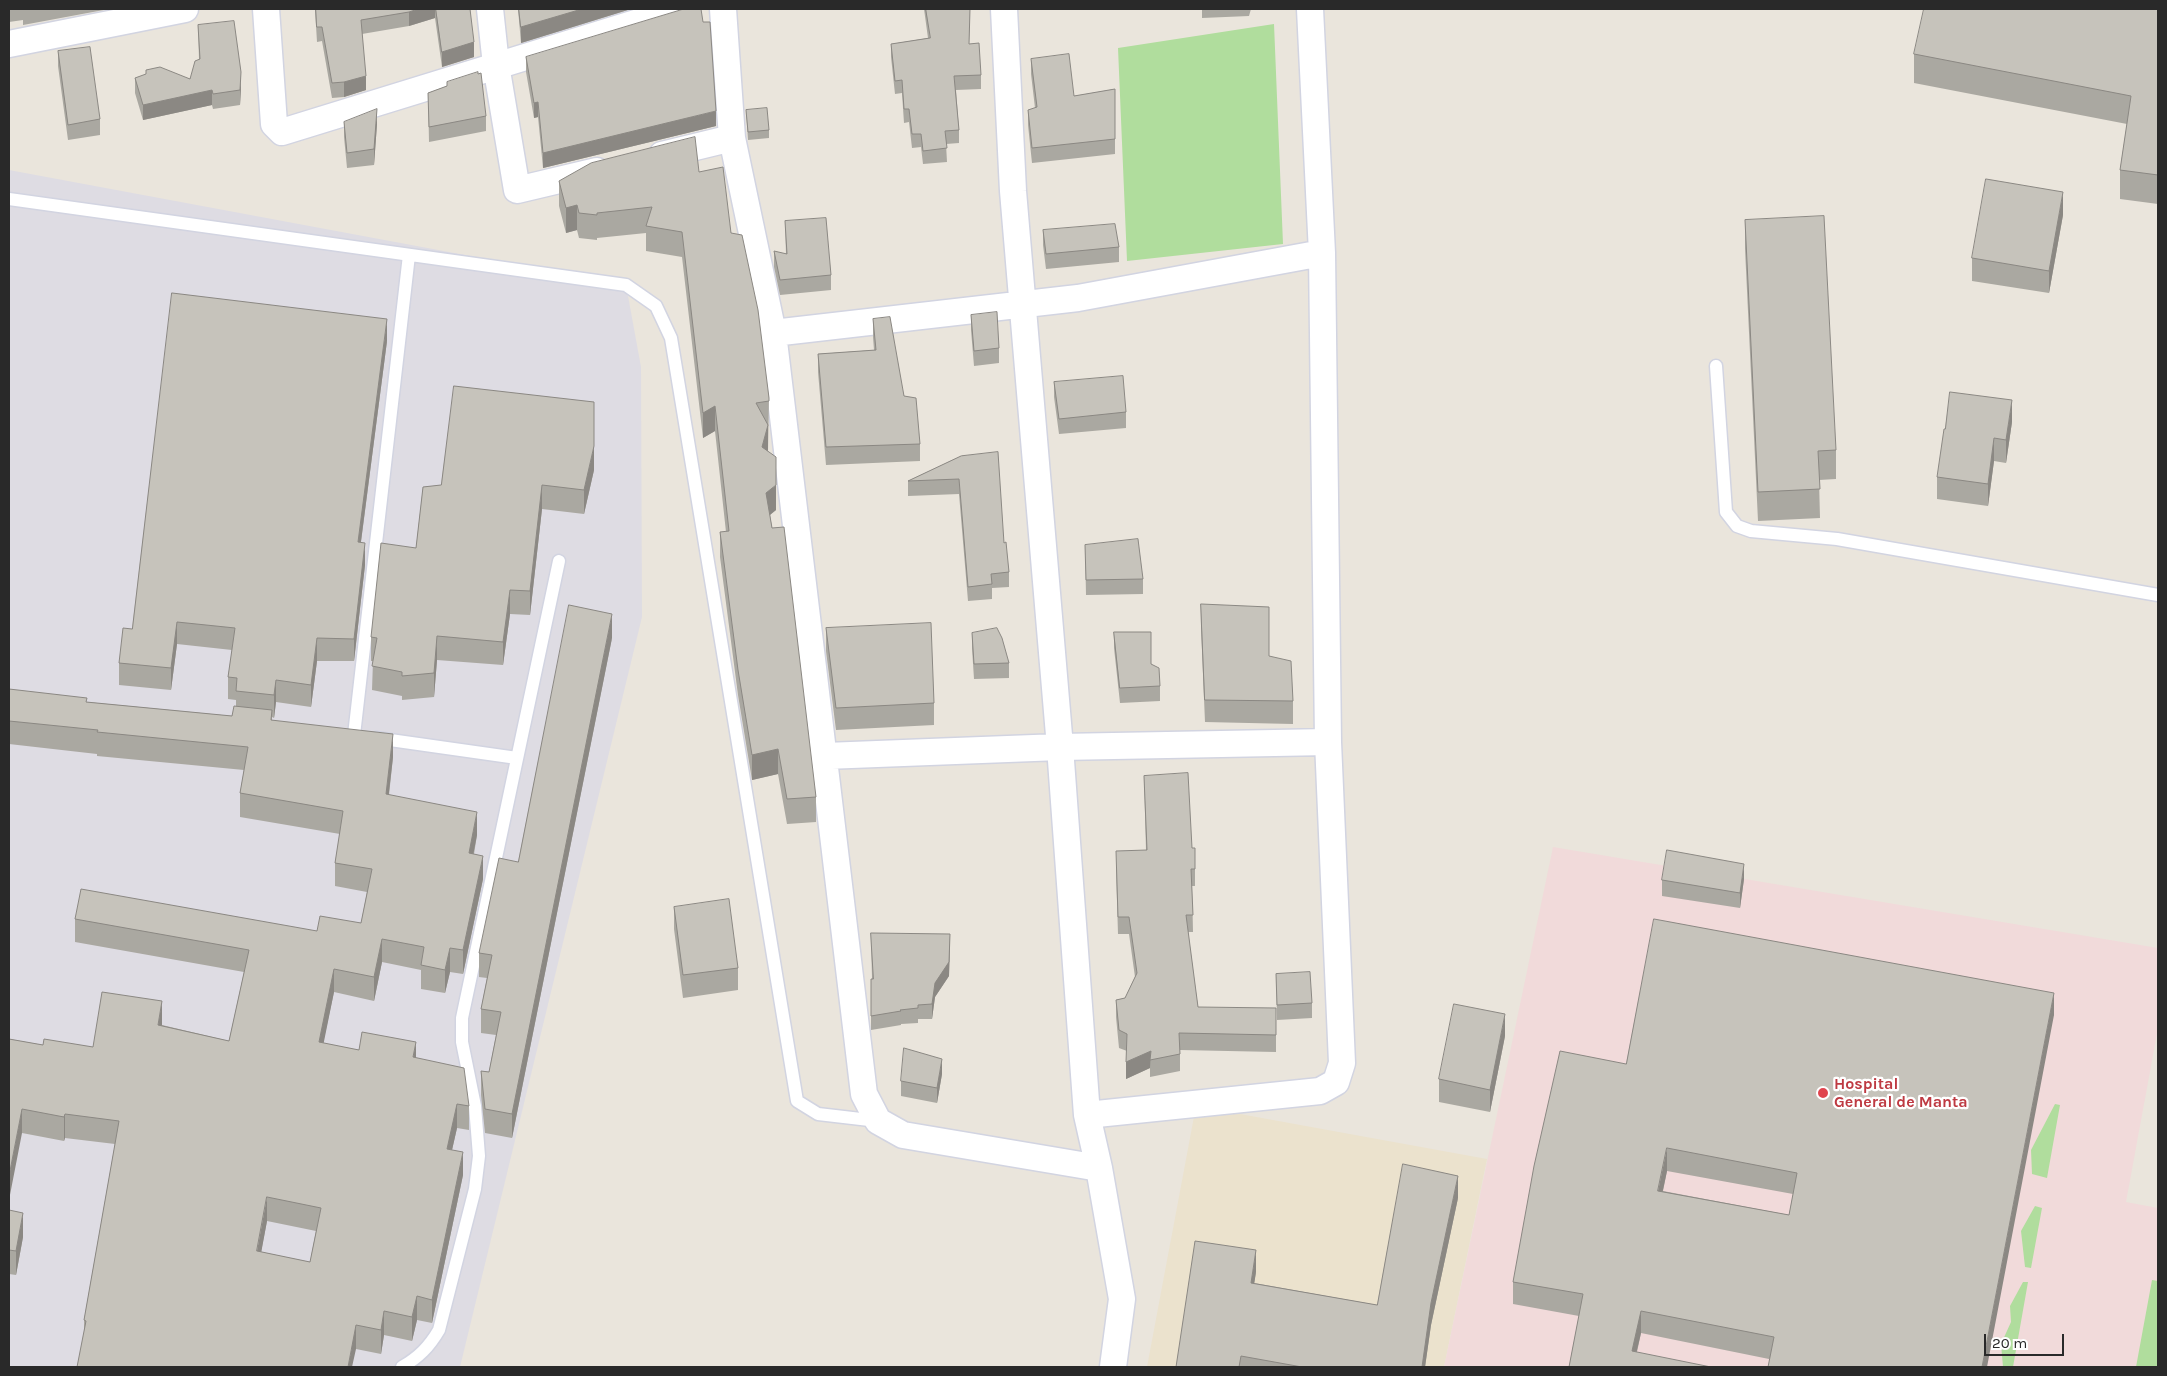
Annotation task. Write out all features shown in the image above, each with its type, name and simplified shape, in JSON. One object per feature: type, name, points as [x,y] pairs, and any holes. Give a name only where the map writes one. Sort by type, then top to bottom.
[{"type":"street","points":[[9,44],[185,9]]},
{"type":"street","points":[[266,9],[274,124],[282,132],[681,9]]},
{"type":"street","points":[[490,9],[496,65],[517,190],[732,138]]},
{"type":"street","points":[[723,9],[732,138],[773,333],[864,1094],[878,1121],[903,1135],[1099,1168]]},
{"type":"street","points":[[1004,9],[1013,191],[1060,747],[1087,1115],[1099,1168],[1122,1299],[1112,1367]]},
{"type":"street","points":[[1087,1115],[1320,1091],[1336,1082],[1342,1063],[1328,742],[1322,253],[1310,9]]},
{"type":"street","points":[[773,333],[1078,298],[1322,253]]},
{"type":"street","points":[[825,756],[1060,747],[1328,742]]},
{"type":"lane","points":[[9,199],[626,285],[656,306],[671,338],[797,1101],[818,1114],[878,1121]]},
{"type":"lane","points":[[409,255],[349,735],[517,758]]},
{"type":"lane","points":[[1716,366],[1726,512],[1737,526],[1751,531],[1837,539],[2158,595]]},
{"type":"lane","points":[[402,1367],[417,1358],[430,1346],[439,1330],[475,1189],[479,1156],[475,1106],[462,1042],[462,1018],[560,561]]},
{"type":"shaded area","points":[[9,170],[626,285],[641,367],[642,617],[460,1367],[9,1367]]},
{"type":"shaded area","name":"Hospital General de Manta","points":[[1553,847],[2158,948],[2158,1028],[2126,1202],[2158,1208],[2158,1367],[1444,1367]]},
{"type":"shaded area","points":[[1196,1106],[1487,1159],[1444,1367],[1147,1367]]},
{"type":"green space","points":[[1274,24],[1283,244],[1127,261],[1118,48]]},
{"type":"green space","points":[[2055,1104],[2060,1105],[2047,1178],[2032,1174],[2031,1150]]},
{"type":"green space","points":[[2035,1206],[2042,1208],[2031,1268],[2025,1267],[2021,1231]]},
{"type":"green space","points":[[2152,1280],[2158,1281],[2158,1367],[2136,1367]]},
{"type":"green space","points":[[2023,1282],[2028,1282],[2013,1367],[2003,1367],[2001,1344],[2011,1322],[2010,1306]]},
{"type":"building","points":[[316,9],[418,9],[361,20],[366,76],[332,83],[322,27],[317,27]]},
{"type":"building","points":[[436,9],[470,9],[474,42],[442,52]]},
{"type":"building","points":[[519,9],[582,9],[521,27]]},
{"type":"building","points":[[684,9],[701,9],[703,22],[710,22],[716,111],[543,153],[538,102],[534,103],[526,57]]},
{"type":"building","points":[[926,9],[970,9],[969,44],[979,43],[981,75],[954,76],[959,130],[945,131],[947,148],[923,151],[921,134],[912,134],[909,109],[904,109],[902,80],[895,81],[891,44],[930,38]]},
{"type":"building","points":[[1924,9],[2158,9],[2158,175],[2120,170],[2131,96],[1914,54]]},
{"type":"building","points":[[234,21],[241,72],[240,90],[213,94],[212,90],[143,105],[135,78],[146,74],[146,70],[160,67],[190,79],[195,61],[200,59],[198,25]]},
{"type":"building","points":[[90,47],[100,119],[68,125],[58,51]]},
{"type":"building","points":[[1069,54],[1074,96],[1115,89],[1115,139],[1032,148],[1028,110],[1037,107],[1031,59]]},
{"type":"building","points":[[478,72],[478,74],[481,73],[486,116],[429,127],[428,93],[447,86],[447,82]]},
{"type":"building","points":[[767,108],[769,130],[748,132],[746,110]]},
{"type":"building","points":[[377,109],[374,149],[347,153],[344,122]]},
{"type":"building","points":[[695,137],[699,172],[723,167],[731,233],[742,235],[758,310],[769,401],[756,403],[768,425],[762,447],[776,457],[776,485],[766,493],[772,528],[784,527],[816,797],[787,799],[778,749],[752,755],[738,670],[720,532],[729,531],[715,406],[703,413],[682,232],[646,226],[652,207],[597,213],[597,215],[579,213],[577,205],[566,208],[559,181],[591,163]]},
{"type":"building","points":[[1986,179],[2063,192],[2049,271],[1972,258]]},
{"type":"building","points":[[1824,216],[1836,450],[1818,451],[1820,489],[1758,492],[1745,220]]},
{"type":"building","points":[[826,218],[831,275],[780,280],[774,251],[787,254],[785,221]]},
{"type":"building","points":[[1115,224],[1119,247],[1046,254],[1043,230]]},
{"type":"building","points":[[172,293],[387,319],[358,542],[365,543],[354,639],[317,638],[311,685],[276,680],[274,695],[236,691],[237,678],[228,677],[235,628],[177,622],[171,668],[119,663],[123,628],[132,629]]},
{"type":"building","points":[[997,312],[999,348],[974,351],[971,315]]},
{"type":"building","points":[[890,317],[904,396],[916,398],[920,444],[826,447],[818,354],[876,350],[873,319]]},
{"type":"building","points":[[1123,376],[1126,412],[1059,419],[1054,382]]},
{"type":"building","points":[[454,386],[594,402],[594,446],[584,490],[542,485],[530,591],[510,590],[503,642],[437,636],[434,673],[402,676],[402,672],[372,666],[377,638],[371,637],[381,543],[416,548],[423,487],[441,485]]},
{"type":"building","points":[[1950,392],[2012,400],[2006,440],[1994,438],[1988,484],[1937,477]]},
{"type":"building","points":[[998,452],[1004,543],[1006,542],[1009,572],[991,574],[992,584],[968,587],[959,479],[908,481],[961,456]]},
{"type":"building","points":[[1138,539],[1143,579],[1086,580],[1085,545]]},
{"type":"building","points":[[1201,604],[1269,607],[1269,656],[1291,661],[1293,701],[1205,700]]},
{"type":"building","points":[[569,605],[612,614],[512,1114],[485,1109],[481,1071],[489,1072],[501,1012],[481,1009],[492,955],[479,953],[499,858],[518,862]]},
{"type":"building","points":[[931,623],[934,703],[836,708],[826,628]]},
{"type":"building","points":[[997,628],[1009,663],[974,664],[972,633]]},
{"type":"building","points":[[1114,632],[1151,632],[1151,664],[1159,668],[1160,686],[1120,688]]},
{"type":"building","points":[[9,689],[87,698],[86,702],[232,716],[234,706],[272,710],[271,720],[393,734],[386,794],[477,812],[469,853],[483,856],[463,950],[450,948],[445,970],[421,965],[424,947],[382,939],[374,977],[334,969],[319,1042],[359,1050],[362,1032],[416,1042],[413,1057],[464,1068],[469,1106],[457,1104],[447,1149],[463,1152],[432,1300],[417,1296],[412,1317],[384,1311],[381,1330],[356,1325],[348,1367],[77,1367],[119,1121],[65,1114],[64,1117],[22,1109],[9,1176],[9,1039],[43,1045],[44,1039],[93,1047],[102,992],[162,1001],[158,1025],[229,1041],[249,950],[75,919],[81,889],[317,931],[320,916],[361,923],[372,869],[335,863],[343,811],[240,793],[248,747],[9,721]],"holes":[[[267,1197],[321,1208],[310,1262],[257,1251]]]},
{"type":"building","points":[[1188,773],[1192,848],[1195,848],[1195,869],[1191,869],[1193,915],[1186,915],[1198,1007],[1276,1008],[1276,1035],[1179,1033],[1180,1054],[1150,1060],[1151,1051],[1126,1062],[1127,1034],[1119,1030],[1116,1000],[1125,998],[1137,973],[1129,917],[1118,917],[1116,851],[1147,850],[1144,776]]},
{"type":"building","points":[[1667,850],[1744,864],[1740,893],[1662,880]]},
{"type":"building","points":[[729,899],[738,968],[683,975],[674,907]]},
{"type":"building","points":[[1654,919],[2054,993],[1982,1367],[1768,1367],[1774,1337],[1641,1311],[1632,1351],[1711,1367],[1569,1367],[1583,1294],[1513,1282],[1534,1166],[1560,1051],[1626,1064]],"holes":[[[1667,1148],[1797,1173],[1789,1215],[1658,1191]]]},
{"type":"building","points":[[871,933],[950,934],[949,962],[935,983],[932,1004],[918,1005],[918,1008],[871,1016],[871,979],[873,979]]},
{"type":"building","points":[[1310,972],[1312,1003],[1277,1005],[1276,974]]},
{"type":"building","points":[[1454,1004],[1505,1014],[1490,1090],[1439,1079]]},
{"type":"building","points":[[904,1048],[942,1059],[937,1088],[901,1081]]},
{"type":"building","points":[[1403,1164],[1458,1176],[1431,1303],[1422,1367],[1302,1367],[1241,1356],[1239,1367],[1176,1367],[1195,1241],[1256,1250],[1251,1283],[1377,1305]]},
{"type":"building","points":[[9,1210],[23,1213],[16,1251],[9,1250]]},
{"type":"place","name":"Hospital General de Manta","points":[[1823,1093]]}]
